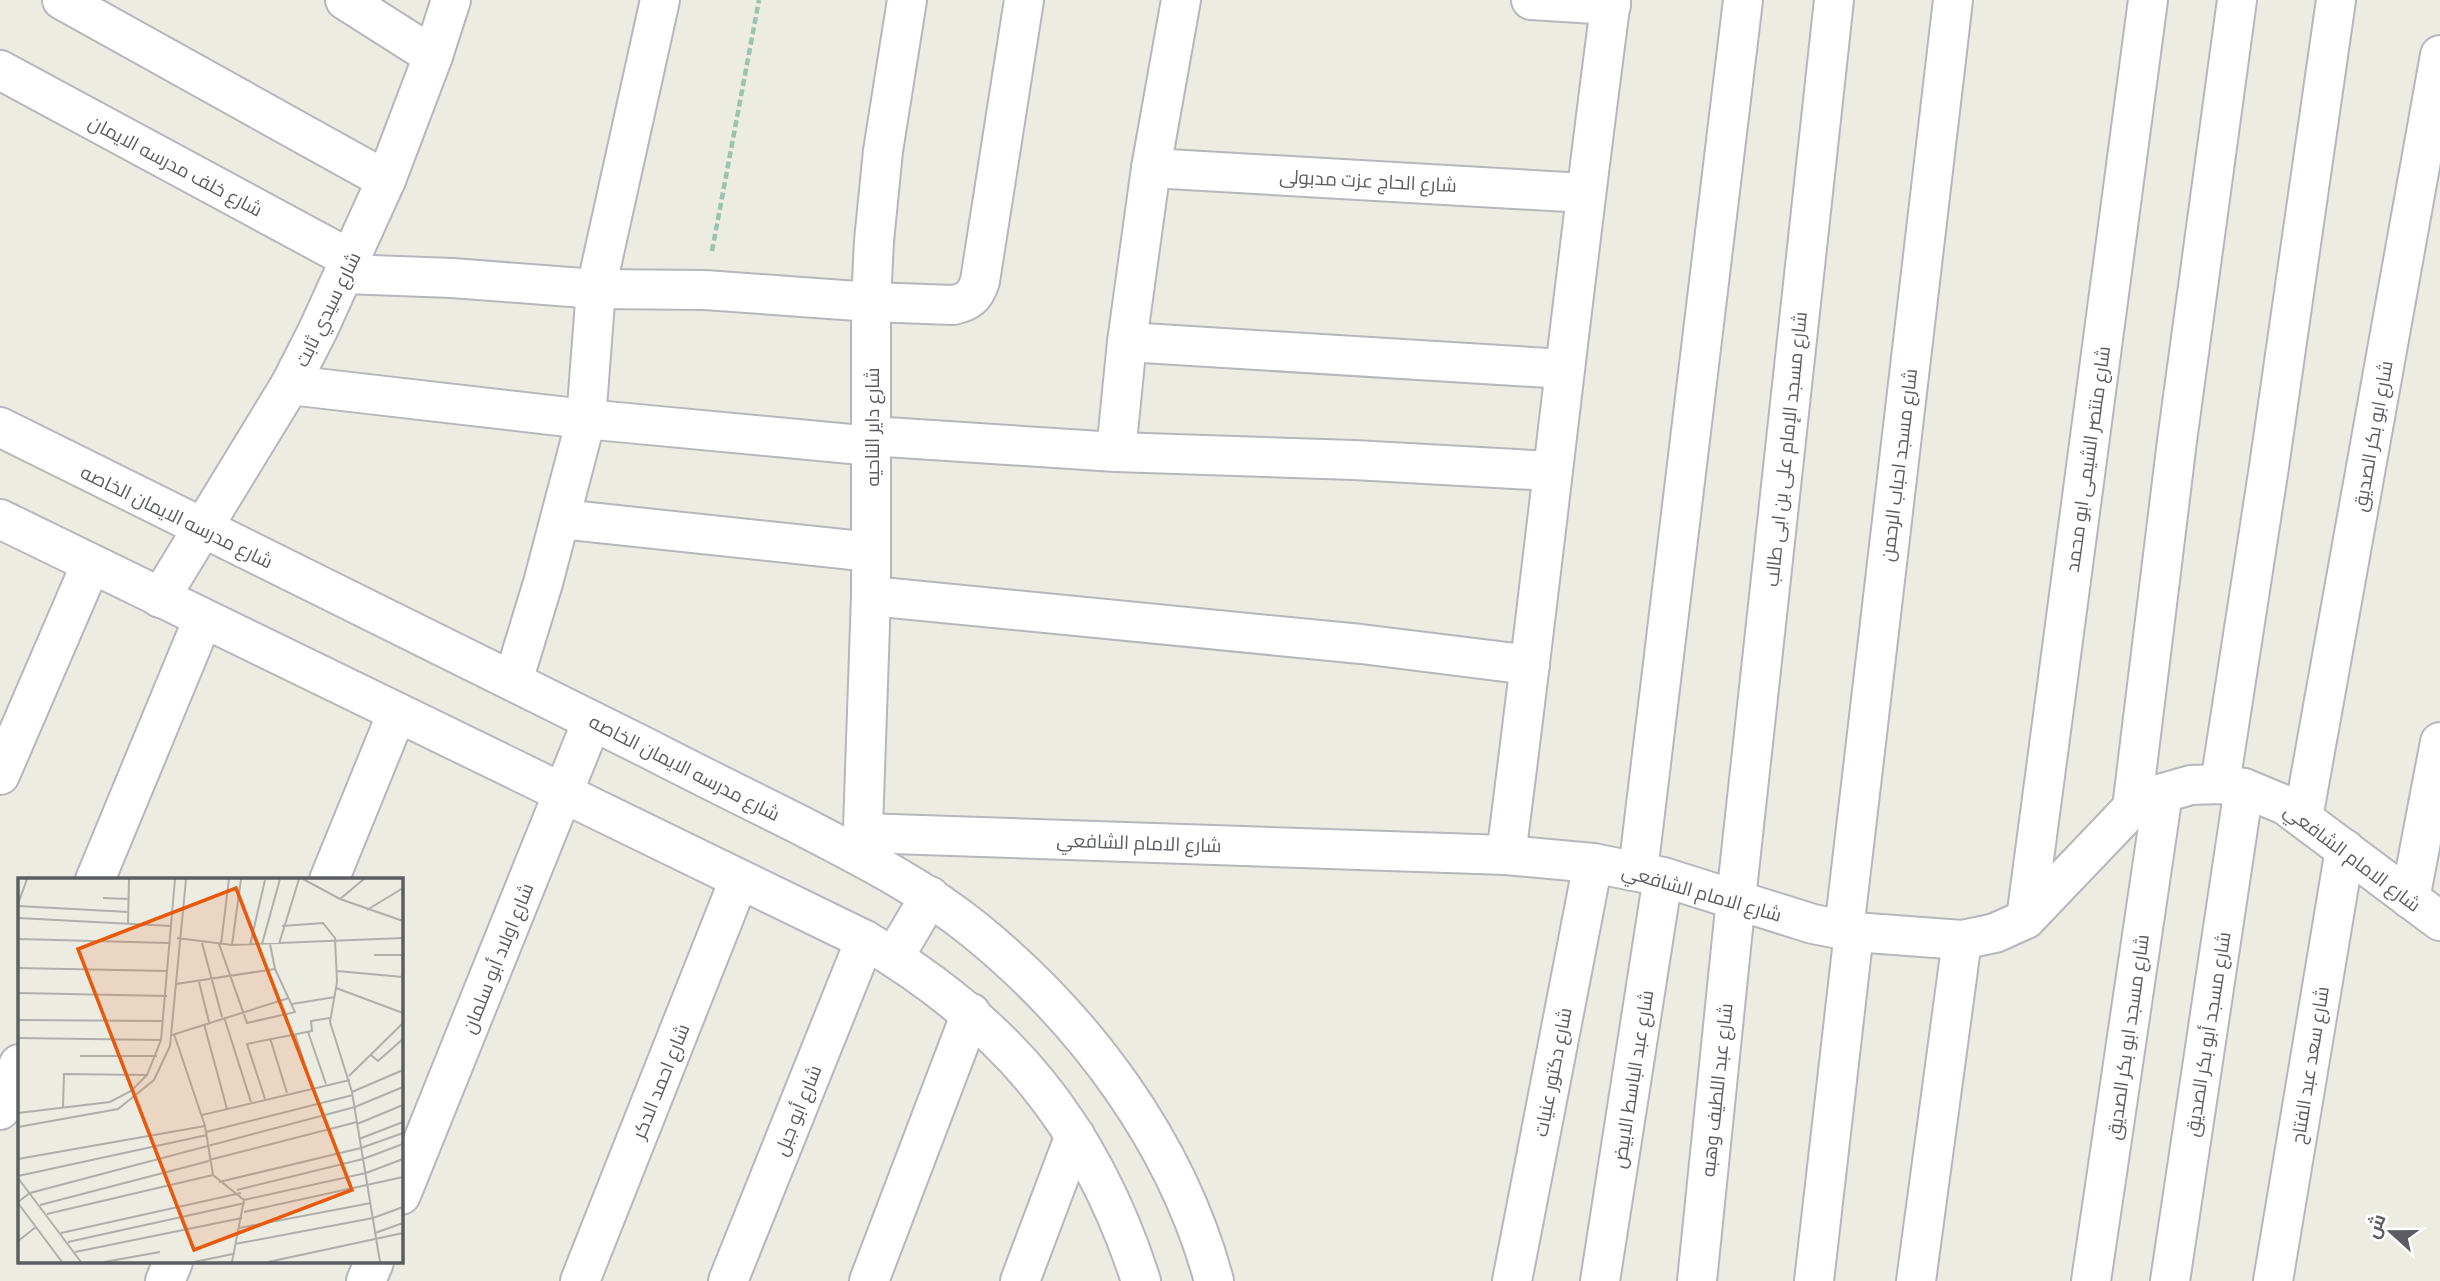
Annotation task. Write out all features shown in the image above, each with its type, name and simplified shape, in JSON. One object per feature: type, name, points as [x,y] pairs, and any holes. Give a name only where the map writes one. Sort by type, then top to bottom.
[{"type":"street","points":[[61,0],[386,180]]},
{"type":"street","points":[[345,0],[433,57]]},
{"type":"street","name":"شارع سيدي ثابت","points":[[160,598],[290,385],[348,267],[386,180],[433,57],[451,0]]},
{"type":"street","points":[[513,681],[561,519],[585,419],[596,289],[660,0]]},
{"type":"street","name":"شارع داير الناحيه","points":[[863,845],[871,596],[871,302],[874,241],[883,151],[907,0]]},
{"type":"street","points":[[348,267],[596,289],[705,290],[953,305],[971,299],[978,288],[1024,0]]},
{"type":"street","points":[[1116,452],[1126,342],[1150,168],[1181,0]]},
{"type":"street","points":[[1506,855],[1585,193],[1611,3],[1531,0]]},
{"type":"street","name":"شارع عبد الباسط الابيض","points":[[1600,1281],[1651,874],[1743,0]]},
{"type":"street","name":"شارع مسجد الإمام على بن ابى طالب","points":[[1736,899],[1834,0]]},
{"type":"street","name":"شارع مسجد احباب الرحمن","points":[[1814,1281],[1849,931],[1953,0]]},
{"type":"street","name":"شارع منتصر الشيمى ابو محمد","points":[[2026,919],[2148,0]]},
{"type":"street","name":"شارع مسجد ابو بكر الصديق","points":[[2091,1281],[2147,800],[2178,427],[2237,0]]},
{"type":"street","name":"شارع مسجد أبو بكر الصديق","points":[[2170,1281],[2271,454],[2336,0]]},
{"type":"street","name":"شارع ابو بكر الصديق","points":[[2304,818],[2440,55]]},
{"type":"street","name":"شارع خلف مدرسه الايمان","points":[[0,70],[348,267]]},
{"type":"street","name":"شارع الحاج عزت مدبولى","points":[[1150,168],[1585,193]]},
{"type":"street","points":[[1126,342],[1564,369]]},
{"type":"street","points":[[290,385],[585,419],[872,441],[1354,460],[1551,471]]},
{"type":"street","name":"شارع مدرسه الايمان الخاصه","points":[[0,427],[592,721],[863,845],[974,929],[1044,991],[1092,1045],[1128,1097],[1159,1149],[1183,1196],[1214,1281]]},
{"type":"street","points":[[0,519],[880,948],[971,1013],[1028,1070],[1075,1135],[1104,1185],[1141,1281]]},
{"type":"street","points":[[561,519],[871,552]]},
{"type":"street","points":[[0,775],[91,564]]},
{"type":"street","points":[[871,596],[1361,644],[1530,665]]},
{"type":"street","points":[[96,878],[203,619]]},
{"type":"street","points":[[330,878],[397,713]]},
{"type":"street","name":"شارع اولاد أبو سلمان","points":[[402,1193],[592,721]]},
{"type":"street","points":[[2410,899],[2440,742]]},
{"type":"street","name":"شارع الامام الشافعي","points":[[863,845],[1506,855],[1593,863],[1651,874],[1787,916],[1849,931],[1962,940],[1995,933],[2026,919],[2147,800],[2191,785],[2232,786],[2285,805],[2440,922]]},
{"type":"street","name":"شارع سعد عبد الفتاح","points":[[2273,1281],[2346,849]]},
{"type":"street","name":"شارع دكتور عنيات","points":[[1512,1281],[1593,863]]},
{"type":"street","name":"شارع احمد الدكر","points":[[580,1281],[739,880]]},
{"type":"street","name":"شارع أبو جبل","points":[[728,1281],[880,948],[930,896]]},
{"type":"street","name":"شارع عبد اللطيف وهبه","points":[[1697,1281],[1736,899]]},
{"type":"street","points":[[1916,1281],[1962,940]]},
{"type":"street","points":[[869,1281],[971,1013]]},
{"type":"street","points":[[0,1110],[18,1066]]},
{"type":"street","points":[[1020,1281],[1075,1135]]},
{"type":"street","points":[[165,1281],[172,1264]]},
{"type":"street","points":[[366,1281],[373,1264]]},
{"type":"path","points":[[705,290],[760,0]]}]
